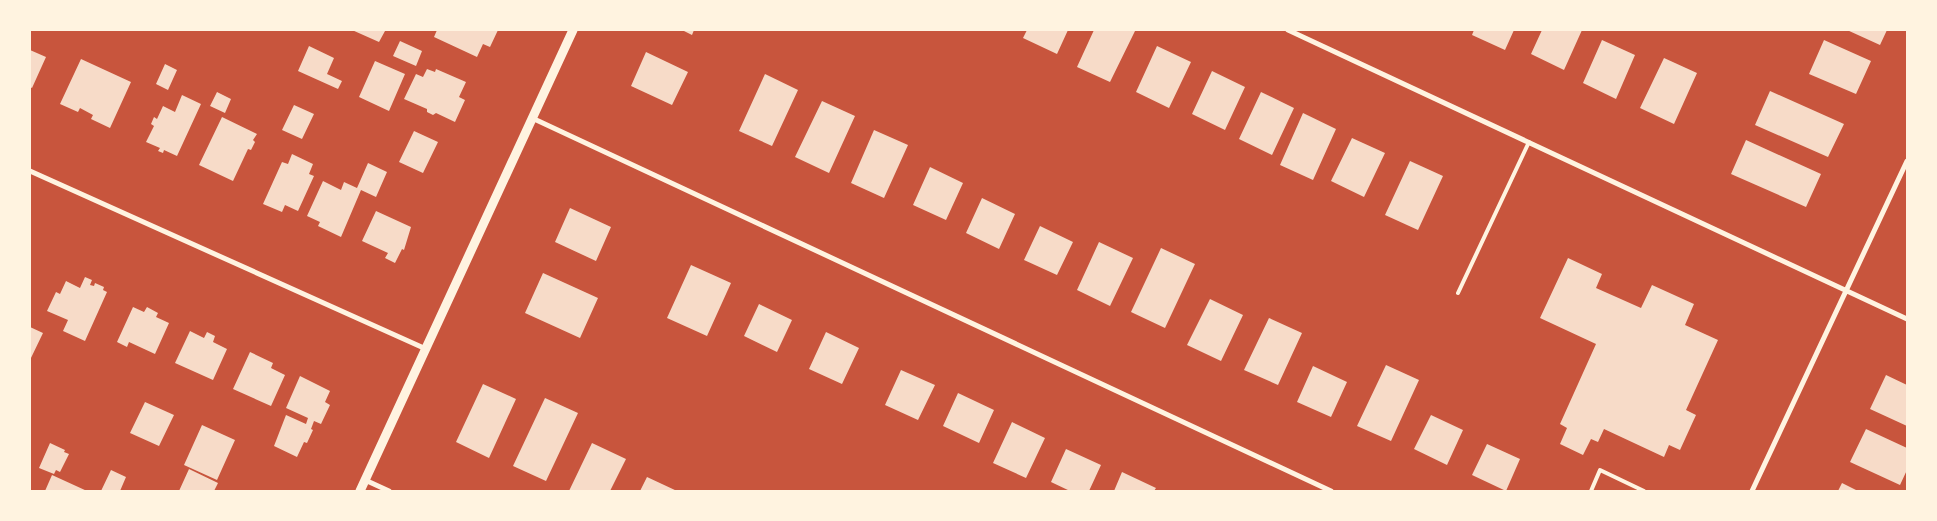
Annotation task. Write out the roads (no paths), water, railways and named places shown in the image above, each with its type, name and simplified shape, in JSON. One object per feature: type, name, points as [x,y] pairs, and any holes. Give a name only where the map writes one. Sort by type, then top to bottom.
[{"type":"street","points":[[360,491],[573,30]]},
{"type":"street","points":[[1288,30],[1907,318]]},
{"type":"street","points":[[532,118],[1331,491]]},
{"type":"street","points":[[1752,491],[1907,161]]},
{"type":"street","points":[[30,170],[426,349]]},
{"type":"street","points":[[365,480],[389,491]]},
{"type":"lane","points":[[1458,293],[1529,142]]},
{"type":"lane","points":[[1591,491],[1600,470],[1644,491]]}]
